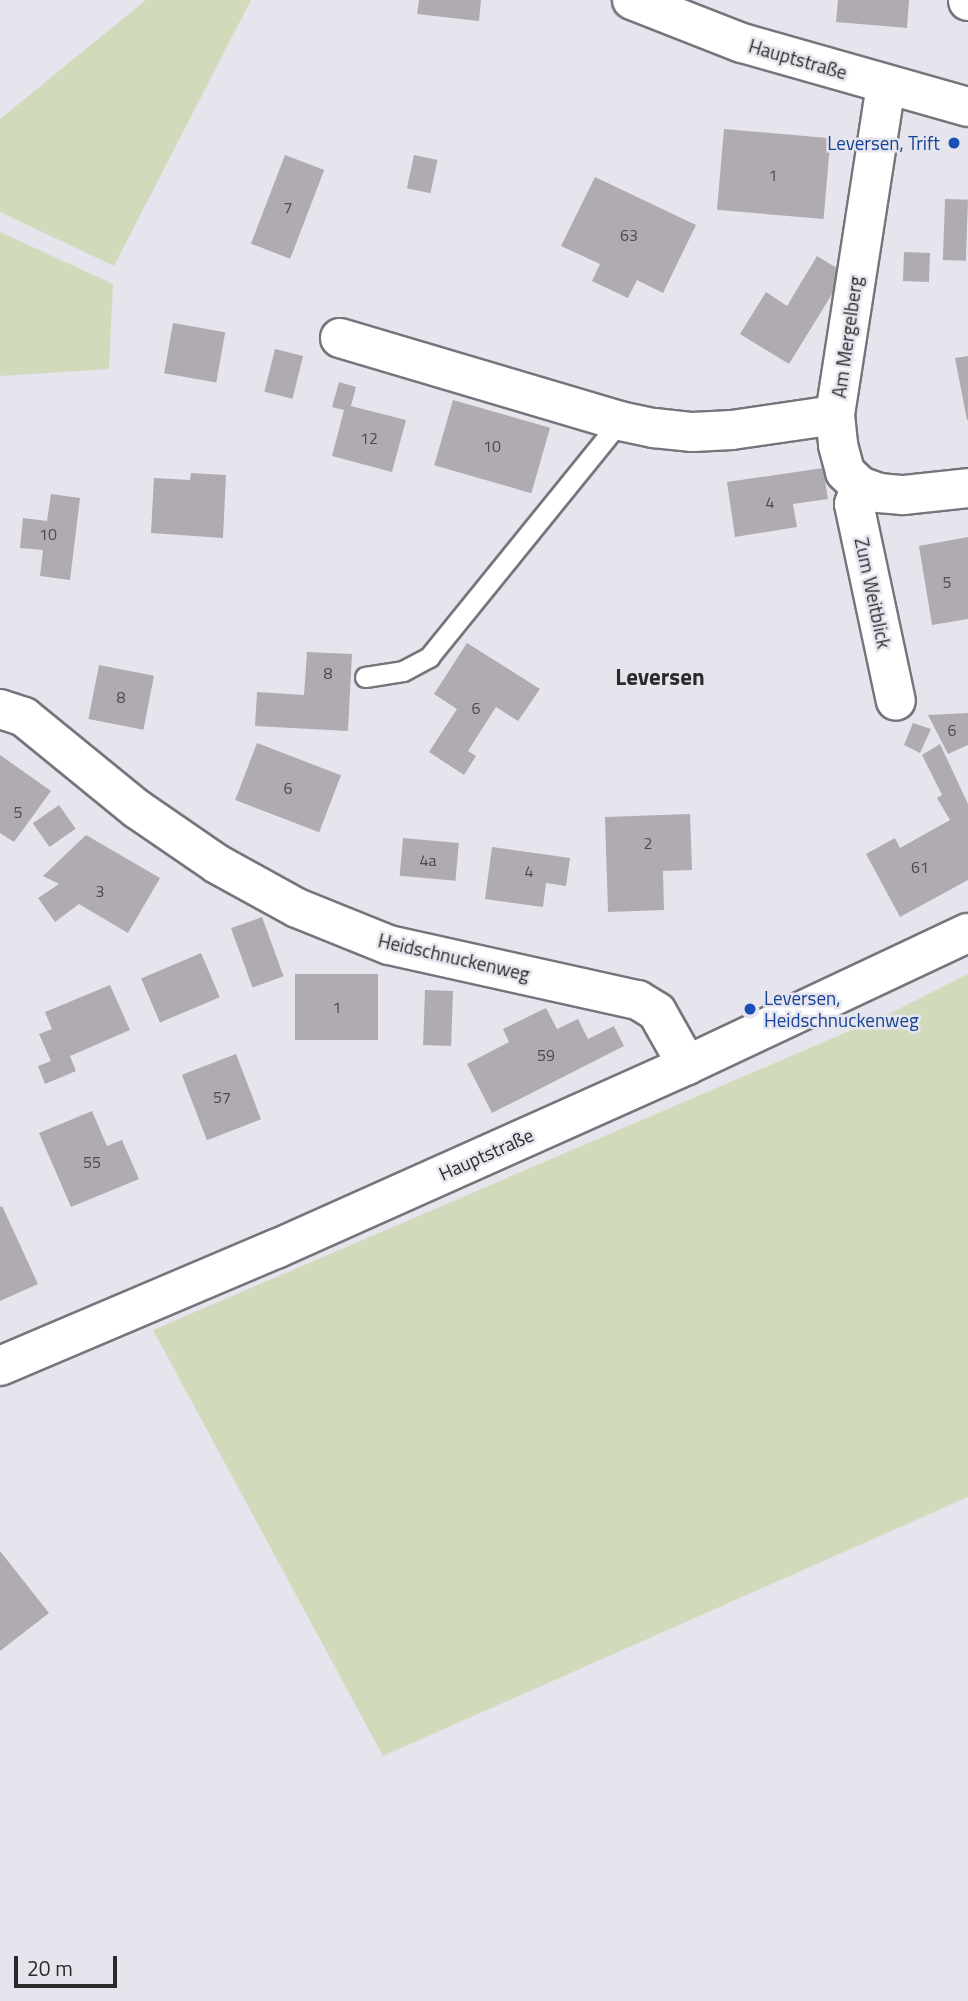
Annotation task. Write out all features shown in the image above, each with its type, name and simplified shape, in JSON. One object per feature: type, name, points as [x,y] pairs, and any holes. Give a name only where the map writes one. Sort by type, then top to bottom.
[{"type":"street","name":"Hauptstraße","points":[[632,0],[742,43],[968,107]]},
{"type":"street","name":"Am Mergelberg","points":[[340,338],[620,421],[693,432],[732,430],[835,415],[886,85]]},
{"type":"street","points":[[835,415],[838,445],[845,472],[860,486],[879,493],[903,495],[968,488]]},
{"type":"street","name":"Zum Weitblick","points":[[860,486],[853,504],[897,701]]},
{"type":"street","name":"Heidschnuckenweg","points":[[0,709],[24,717],[138,809],[217,864],[298,908],[389,944],[638,1000],[657,1012],[687,1065]]},
{"type":"street","name":"Hauptstraße","points":[[0,1366],[276,1249],[687,1065],[968,933]]},
{"type":"lane","points":[[365,677],[403,671],[429,657],[620,421]]},
{"type":"green space","points":[[146,0],[251,0],[114,266],[0,212],[0,119]]},
{"type":"green space","points":[[0,232],[113,284],[109,369],[0,376]]},
{"type":"green space","points":[[968,974],[968,1497],[383,1756],[153,1330],[891,1013]]},
{"type":"building","points":[[419,0],[481,0],[479,21],[417,14]]},
{"type":"building","points":[[838,0],[909,0],[907,28],[836,22]]},
{"type":"building","points":[[724,129],[831,138],[824,219],[717,210]]},
{"type":"building","points":[[285,155],[324,170],[290,259],[251,244]]},
{"type":"building","points":[[414,155],[437,160],[430,193],[407,188]]},
{"type":"building","points":[[595,177],[696,225],[663,293],[637,280],[628,298],[592,281],[600,264],[561,246]]},
{"type":"building","points":[[945,199],[968,200],[966,261],[943,260]]},
{"type":"building","points":[[904,252],[930,253],[929,282],[903,281]]},
{"type":"building","points":[[817,256],[845,273],[789,364],[740,334],[766,292],[787,306]]},
{"type":"building","points":[[173,323],[225,332],[216,382],[164,373]]},
{"type":"building","points":[[275,349],[303,356],[292,399],[264,392]]},
{"type":"building","points":[[968,356],[968,420],[967,420],[955,358]]},
{"type":"building","points":[[339,382],[356,387],[351,406],[406,420],[392,472],[332,456],[344,410],[332,407]]},
{"type":"building","points":[[453,400],[550,428],[531,493],[434,465]]},
{"type":"building","points":[[823,468],[828,499],[793,504],[797,527],[735,537],[727,482]]},
{"type":"building","points":[[191,473],[226,475],[223,538],[151,533],[154,478],[190,480]]},
{"type":"building","points":[[51,494],[80,498],[70,580],[40,576],[43,550],[20,548],[23,518],[47,521]]},
{"type":"building","points":[[968,537],[968,619],[932,625],[919,546]]},
{"type":"building","points":[[467,643],[540,689],[518,721],[496,707],[468,751],[476,756],[464,775],[429,752],[457,709],[434,694]]},
{"type":"building","points":[[307,652],[352,654],[348,731],[255,726],[257,692],[304,695]]},
{"type":"building","points":[[99,665],[154,676],[143,730],[89,719]]},
{"type":"building","points":[[968,713],[968,745],[948,754],[928,715]]},
{"type":"building","points":[[913,723],[931,729],[920,753],[904,745]]},
{"type":"building","points":[[257,743],[341,775],[319,832],[235,800]]},
{"type":"building","points":[[940,744],[968,804],[968,880],[900,917],[866,854],[895,838],[900,848],[950,820],[937,798],[942,795],[922,755]]},
{"type":"building","points":[[0,755],[51,791],[14,842],[0,833]]},
{"type":"building","points":[[59,805],[76,829],[49,847],[33,823]]},
{"type":"building","points":[[690,814],[692,870],[663,871],[664,910],[608,912],[605,817]]},
{"type":"building","points":[[86,835],[160,878],[128,933],[79,904],[55,922],[38,898],[59,884],[43,876]]},
{"type":"building","points":[[403,838],[459,843],[455,881],[400,876]]},
{"type":"building","points":[[492,847],[570,858],[566,886],[546,883],[543,907],[485,899]]},
{"type":"building","points":[[262,917],[284,976],[253,987],[231,928]]},
{"type":"building","points":[[201,953],[220,997],[160,1023],[141,978]]},
{"type":"building","points":[[295,974],[378,974],[378,1040],[295,1040]]},
{"type":"building","points":[[110,985],[130,1030],[70,1056],[76,1071],[45,1084],[38,1066],[51,1061],[39,1034],[52,1029],[45,1012]]},
{"type":"building","points":[[425,990],[453,991],[451,1046],[423,1045]]},
{"type":"building","points":[[546,1008],[557,1029],[578,1019],[588,1039],[614,1026],[624,1046],[492,1113],[467,1064],[509,1042],[503,1029]]},
{"type":"building","points":[[236,1054],[261,1119],[207,1140],[182,1075]]},
{"type":"building","points":[[92,1111],[107,1146],[122,1140],[139,1179],[71,1207],[39,1133]]},
{"type":"building","points":[[2,1206],[38,1284],[0,1301],[0,1207]]},
{"type":"building","points":[[0,1551],[49,1613],[0,1651]]},
{"type":"place","name":"Leversen, Trift","points":[[954,143]]},
{"type":"place","name":"Leversen, Heidschnuckenweg","points":[[750,1009]]},
{"type":"district","name":"Leversen","points":[[660,677]]}]
